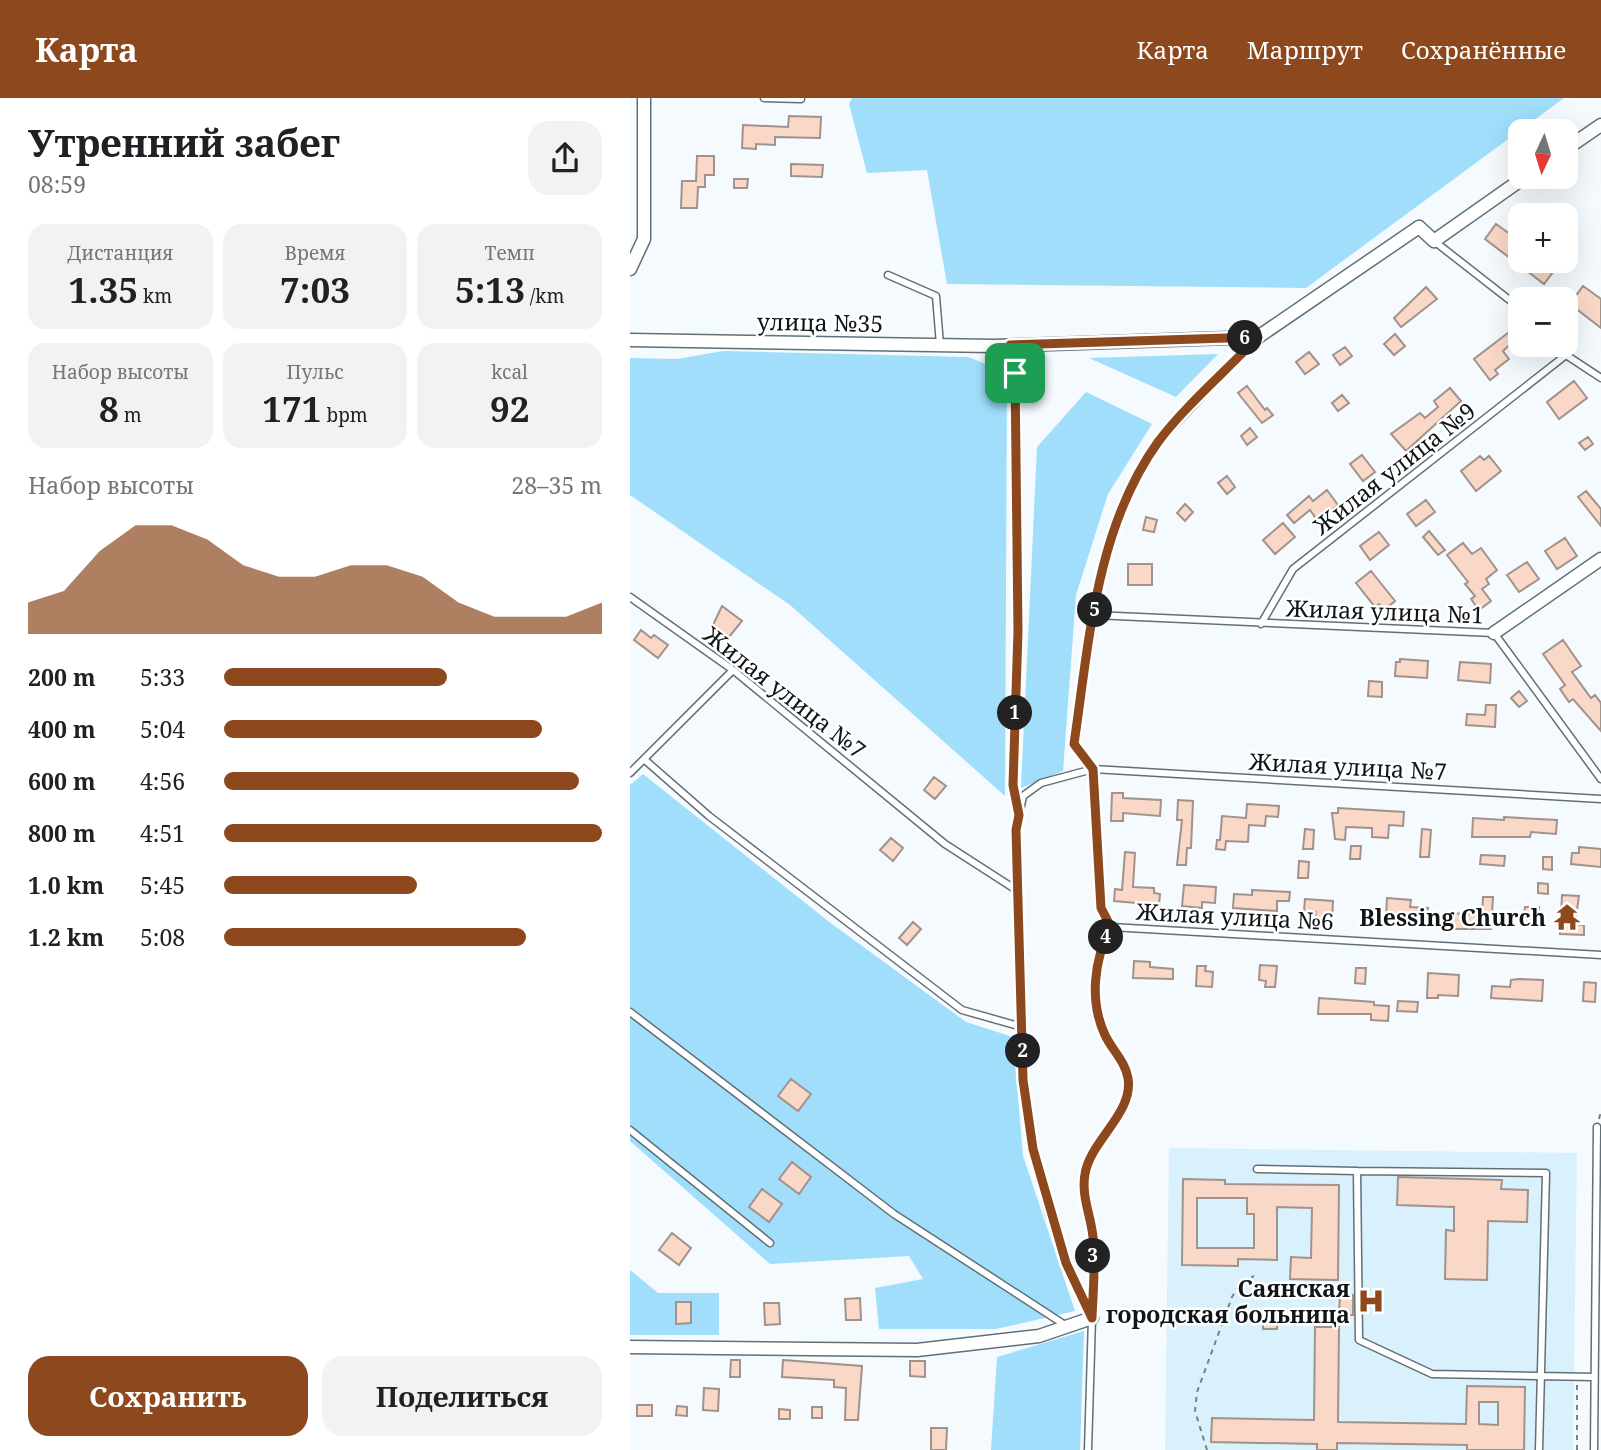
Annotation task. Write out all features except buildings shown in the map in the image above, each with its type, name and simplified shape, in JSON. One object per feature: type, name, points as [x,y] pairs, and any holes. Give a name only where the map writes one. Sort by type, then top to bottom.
[{"type":"street","points":[[630,268],[645,239],[644,98]]},
{"type":"street","points":[[1578,141],[1601,125]]},
{"type":"street","points":[[1258,337],[1419,227],[1434,241],[1508,189]]},
{"type":"street","name":"улица №35","points":[[630,340],[1010,345],[1258,337]]},
{"type":"street","points":[[1494,633],[1601,559]]},
{"type":"street","points":[[630,1347],[917,1350],[1039,1336],[1092,1318]]},
{"type":"lane","points":[[764,98],[801,99]]},
{"type":"lane","points":[[1434,241],[1508,299]]},
{"type":"lane","points":[[888,275],[936,296],[940,345]]},
{"type":"lane","points":[[1093,769],[1074,744],[1102,570],[1124,501],[1159,442],[1258,337]]},
{"type":"lane","name":"Жилая улица №9","points":[[1261,624],[1293,569],[1563,357]]},
{"type":"lane","points":[[1569,357],[1601,378]]},
{"type":"lane","name":"Жилая улица №7","points":[[630,597],[733,670],[945,844],[1018,891]]},
{"type":"lane","name":"Жилая улица №1","points":[[1094,615],[1494,633],[1601,779]]},
{"type":"lane","points":[[630,773],[733,670]]},
{"type":"lane","points":[[645,760],[709,816],[962,1010],[1022,1027]]},
{"type":"lane","name":"Жилая улица №7","points":[[1018,891],[1016,830],[1023,796],[1041,783],[1093,769],[1601,799]]},
{"type":"lane","name":"Жилая улица №6","points":[[1093,769],[1101,908],[1111,927],[1601,954]]},
{"type":"lane","points":[[1018,891],[1023,1080],[1033,1149],[1066,1263],[1092,1318],[1088,1450]]},
{"type":"lane","points":[[630,1012],[894,1214],[1067,1326]]},
{"type":"lane","points":[[1594,1450],[1597,1126]]},
{"type":"lane","points":[[630,1130],[770,1243]]},
{"type":"lane","points":[[1258,1169],[1546,1173],[1539,1450]]},
{"type":"lane","points":[[1357,1171],[1359,1340],[1432,1374],[1594,1377]]},
{"type":"path","points":[[1010,345],[1016,400],[1018,631],[1015,795]]},
{"type":"path","points":[[1092,1318],[1093,1238],[1083,1190],[1085,1171],[1126,1096],[1128,1079],[1122,1061],[1105,1034],[1097,1007],[1096,974],[1100,947],[1111,927]]},
{"type":"path","points":[[1206,1450],[1196,1420],[1197,1392],[1232,1297],[1240,1283],[1254,1276]]},
{"type":"path","points":[[1577,1377],[1577,1450]]},
{"type":"shaded area","points":[[852,98],[1564,98],[1535,119],[1508,119],[1508,139],[1306,288],[947,284],[927,170],[867,173],[849,104]]},
{"type":"shaded area","points":[[723,351],[968,357],[1007,372],[1005,796],[790,605],[630,495],[630,358],[677,359]]},
{"type":"shaded area","points":[[1218,354],[1176,397],[1089,358]]},
{"type":"shaded area","points":[[1086,392],[1152,424],[1108,494],[1076,595],[1063,771],[1021,788],[1037,447]]},
{"type":"shaded area","points":[[643,774],[828,921],[966,1022],[1013,1037],[1023,1156],[1075,1311],[996,1329],[879,1329],[875,1288],[923,1279],[909,1256],[770,1264],[630,1141],[630,785]]},
{"type":"shaded area","name":"Саянская городская больница","points":[[1169,1148],[1577,1153],[1573,1450],[1165,1450]]},
{"type":"shaded area","points":[[630,1270],[658,1293],[719,1293],[719,1335],[630,1335]]},
{"type":"shaded area","points":[[1084,1331],[1080,1450],[991,1450],[997,1357]]},
{"type":"place","name":"Blessing Church","points":[[1567,917]]},
{"type":"place","name":"Саянская городская больница","points":[[1371,1301]]},
{"type":"route","points":[[1258,337],[1159,442],[1124,501],[1102,570],[1094,615],[1074,744],[1093,769],[1101,908],[1111,927],[1100,947],[1096,974],[1097,1007],[1105,1034],[1122,1061],[1128,1079],[1126,1096],[1096,1146],[1085,1171],[1083,1190],[1093,1238],[1092,1318],[1066,1263],[1049,1214],[1033,1149],[1023,1080],[1016,830],[1019,815],[1013,785],[1018,631],[1015,373],[1010,345],[1258,337]]}]
